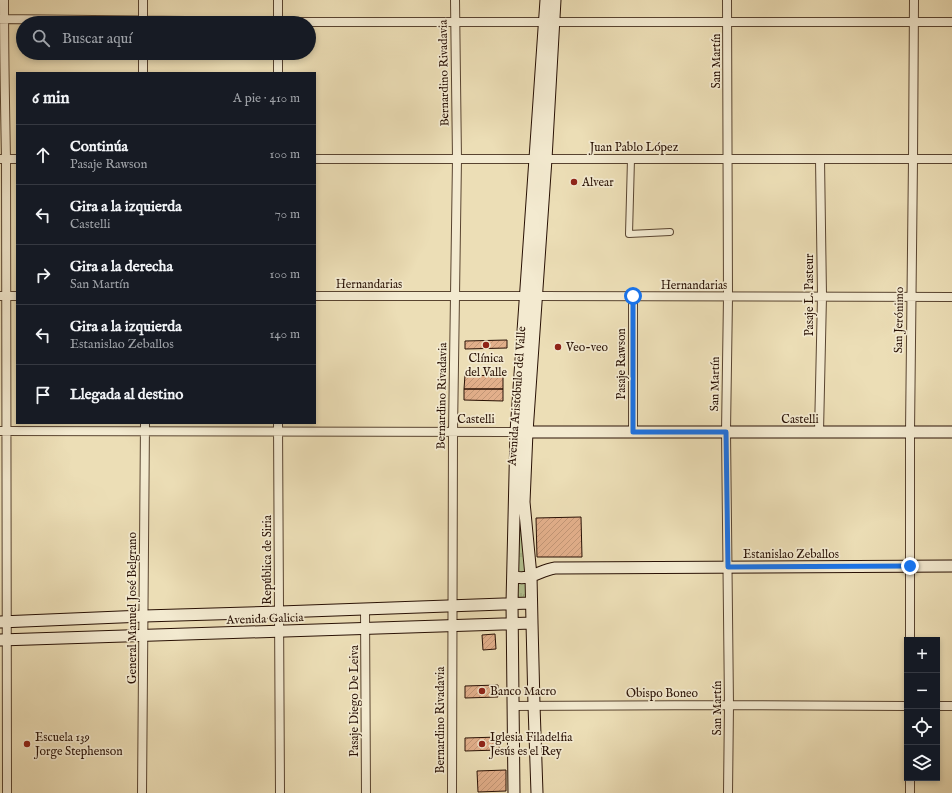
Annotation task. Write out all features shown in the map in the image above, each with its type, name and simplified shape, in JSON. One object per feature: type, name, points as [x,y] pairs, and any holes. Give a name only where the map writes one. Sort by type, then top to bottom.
[{"type":"main road","name":"Avenida Aristóbulo del Valle","points":[[514,793],[512,706],[513,576],[549,22],[546,0]]},
{"type":"main road","name":"Avenida Aristóbulo del Valle","points":[[549,22],[555,0]]},
{"type":"main road","name":"Avenida Aristóbulo del Valle","points":[[522,432],[524,502],[531,576],[537,793]]},
{"type":"main road","name":"Castelli","points":[[522,432],[952,432]]},
{"type":"main road","name":"Estanislao Zeballos","points":[[513,576],[522,578],[555,568],[952,566]]},
{"type":"main road","name":"Avenida Galicia","points":[[4,622],[531,602]]},
{"type":"main road","name":"Avenida Galicia","points":[[4,640],[532,623]]},
{"type":"street","points":[[4,0],[2,18],[4,640],[6,793]]},
{"type":"street","points":[[143,0],[143,16]]},
{"type":"street","points":[[278,0],[278,16]]},
{"type":"street","name":"Bernardino Rivadavia","points":[[452,793],[453,432],[457,159],[455,0]]},
{"type":"street","name":"San Martín","points":[[727,0],[728,297],[726,432],[729,705],[728,793]]},
{"type":"street","name":"San Jerónimo","points":[[910,637],[910,432],[914,0]]},
{"type":"street","points":[[2,18],[16,18]]},
{"type":"street","points":[[316,23],[952,22]]},
{"type":"street","points":[[143,60],[143,72]]},
{"type":"street","points":[[278,60],[278,72]]},
{"type":"street","points":[[3,159],[16,159]]},
{"type":"street","name":"Juan Pablo López","points":[[316,159],[952,159]]},
{"type":"street","points":[[631,159],[629,234],[670,232]]},
{"type":"street","name":"Pasaje L. Pasteur","points":[[820,159],[822,296],[820,432]]},
{"type":"street","points":[[3,296],[16,296]]},
{"type":"street","name":"Hernandarias","points":[[316,296],[952,297]]},
{"type":"street","name":"Pasaje Rawson","points":[[633,296],[633,432]]},
{"type":"street","name":"Castelli","points":[[4,431],[145,427],[278,427],[453,432],[522,432]]},
{"type":"street","name":"General Manuel José Belgrano","points":[[142,793],[145,427]]},
{"type":"street","name":"República de Siria","points":[[278,427],[280,793]]},
{"type":"street","name":"Pasaje Diego De Leiva","points":[[365,609],[366,793]]},
{"type":"street","name":"Obispo Boneo","points":[[512,706],[904,706]]},
{"type":"street","points":[[940,706],[952,706]]},
{"type":"street","points":[[910,781],[910,793]]},
{"type":"green space","points":[[520,494],[528,570],[524,574],[517,572]]},
{"type":"green space","points":[[528,581],[528,598],[516,599],[516,582]]},
{"type":"building","name":"Clínica del Valle","points":[[507,340],[507,348],[465,349],[465,341]]},
{"type":"building","points":[[465,375],[503,376],[503,389],[464,389]]},
{"type":"building","points":[[464,389],[503,389],[503,401],[464,400]]},
{"type":"building","points":[[581,517],[582,557],[537,557],[536,518]]},
{"type":"building","points":[[495,634],[496,649],[483,650],[482,635]]},
{"type":"building","name":"Banco Macro","points":[[498,685],[498,697],[465,698],[465,686]]},
{"type":"building","name":"Iglesia Filadelfia Jesús es el Rey","points":[[499,737],[499,750],[465,751],[465,738]]},
{"type":"building","points":[[506,770],[506,791],[478,792],[477,771]]},
{"type":"place","name":"Alvear","points":[[574,182]]},
{"type":"place","name":"Clínica del Valle","points":[[486,345]]},
{"type":"place","name":"Veo-veo","points":[[558,347]]},
{"type":"place","name":"Banco Macro","points":[[482,691]]},
{"type":"place","name":"Escuela 139 Jorge Stephenson","points":[[27,744]]},
{"type":"place","name":"Iglesia Filadelfia Jesús es el Rey","points":[[482,744]]},
{"type":"route","points":[[633,296],[633,432],[726,432],[728,567],[910,566]]}]
